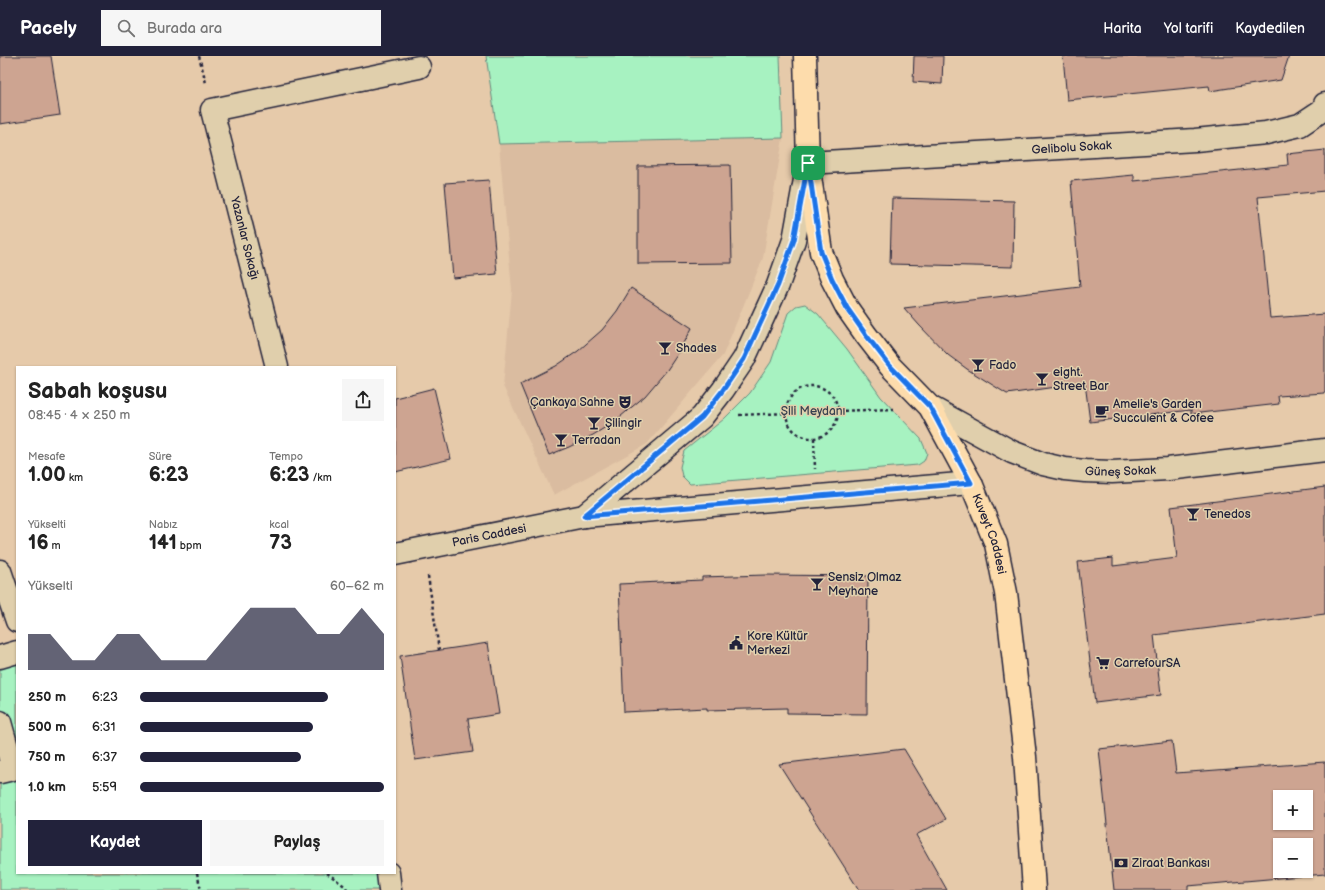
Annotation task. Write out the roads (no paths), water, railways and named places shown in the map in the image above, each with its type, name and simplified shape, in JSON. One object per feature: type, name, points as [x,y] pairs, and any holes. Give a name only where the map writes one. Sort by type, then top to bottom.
[{"type":"main road","name":"Kuveyt Caddesi","points":[[805,56],[808,163],[821,252],[832,279],[847,308],[890,366],[930,407],[971,483],[996,544],[1006,593],[1025,757],[1034,890]]},
{"type":"street","name":"Yazanlar Sokağı","points":[[277,366],[212,110],[419,67]]},
{"type":"street","name":"Gelibolu Sokak","points":[[808,163],[1195,140],[1266,133],[1300,125],[1324,109],[1325,104]]},
{"type":"street","name":"Paris Caddesi","points":[[584,516],[702,417],[744,359],[778,285],[794,240],[808,163]]},
{"type":"street","name":"Güneş Sokak","points":[[930,407],[1012,452],[1043,464],[1065,469],[1112,472],[1168,469],[1325,450]]},
{"type":"street","name":"Paris Caddesi","points":[[396,554],[584,516],[971,483]]},
{"type":"street","points":[[0,570],[16,618]]},
{"type":"street","points":[[0,657],[16,652]]},
{"type":"street","points":[[0,722],[11,741],[13,769],[0,772]]},
{"type":"street","points":[[388,874],[390,890]]},
{"type":"place","name":"Shades","points":[[665,348]]},
{"type":"place","name":"Fado","points":[[978,365]]},
{"type":"place","name":"eight. Street Bar","points":[[1042,379]]},
{"type":"place","name":"Çankaya Sahne","points":[[625,402]]},
{"type":"place","name":"Amelie's Garden Succulent & Cofee","points":[[1102,411]]},
{"type":"place","name":"Şilingir","points":[[594,423]]},
{"type":"place","name":"Terradan","points":[[561,440]]},
{"type":"place","name":"Tenedos","points":[[1193,514]]},
{"type":"place","name":"Sensiz Olmaz Meyhane","points":[[817,584]]},
{"type":"place","name":"Kore Kültür Merkezi","points":[[736,643]]},
{"type":"place","name":"CarrefourSA","points":[[1103,663]]},
{"type":"place","name":"Ziraat Bankası","points":[[1121,863]]},
{"type":"park label","name":"Şili Meydanı","points":[[813,411]]}]
